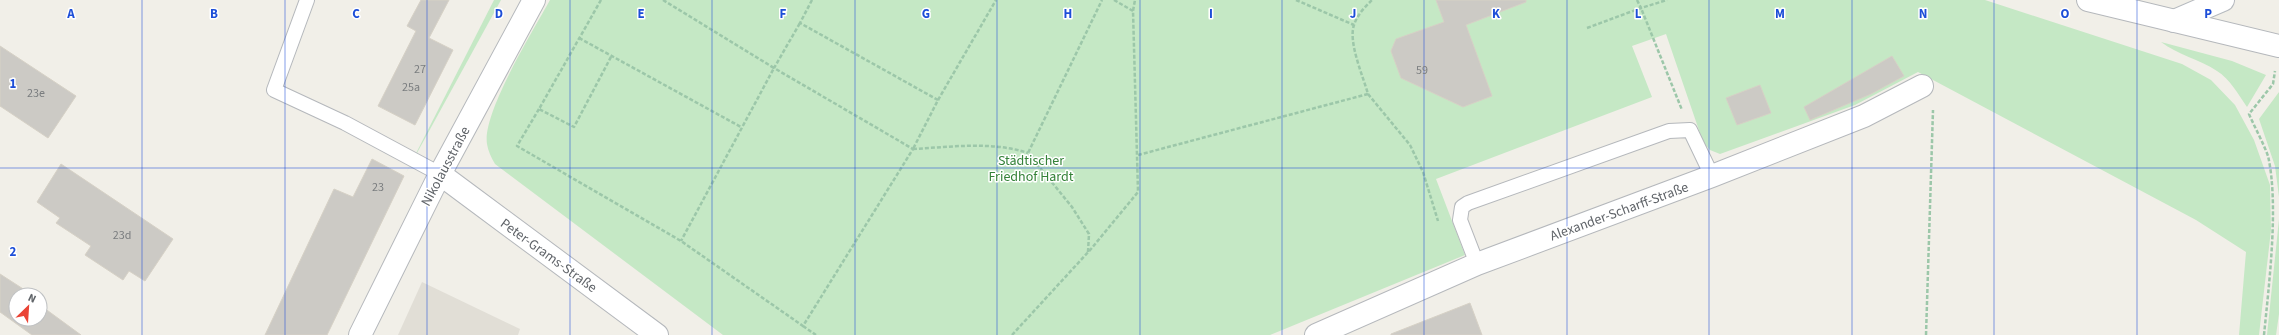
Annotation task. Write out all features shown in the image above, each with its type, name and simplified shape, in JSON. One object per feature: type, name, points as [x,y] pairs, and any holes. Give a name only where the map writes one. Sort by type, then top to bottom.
[{"type":"street","name":"Nikolausstraße","points":[[360,335],[440,174],[534,0]]},
{"type":"street","points":[[2088,0],[2278,46]]},
{"type":"street","points":[[2174,21],[2222,0]]},
{"type":"street","name":"Alexander-Scharff-Straße","points":[[1316,335],[1477,264],[1712,176],[1864,116],[1922,86]]},
{"type":"street","name":"Peter-Grams-Straße","points":[[440,174],[657,335]]},
{"type":"lane","points":[[308,0],[274,90],[345,123],[440,174]]},
{"type":"lane","points":[[1477,264],[1460,220],[1462,207],[1468,203],[1669,131],[1690,130],[1712,176]]},
{"type":"path","points":[[601,0],[517,146],[681,241],[816,335]]},
{"type":"path","points":[[663,0],[774,68],[913,149],[988,146],[1012,148],[1028,153],[1072,207],[1089,234],[1088,253]]},
{"type":"path","points":[[681,241],[741,127],[812,0]]},
{"type":"path","points":[[803,326],[913,149],[938,100],[996,0]]},
{"type":"path","points":[[1028,153],[1102,0]]},
{"type":"path","points":[[1114,0],[1133,11]]},
{"type":"path","points":[[1012,335],[1088,253],[1138,192],[1133,11],[1135,0]]},
{"type":"path","points":[[1296,0],[1354,25]]},
{"type":"path","points":[[1372,0],[1361,12],[1354,25],[1352,39],[1368,94],[1410,145],[1423,172],[1438,223]]},
{"type":"path","points":[[1637,0],[1690,130]]},
{"type":"path","points":[[1587,28],[1640,8],[1667,0]]},
{"type":"path","points":[[800,23],[938,100]]},
{"type":"path","points":[[579,38],[741,127]]},
{"type":"path","points":[[2264,335],[2276,215],[2274,186],[2268,157],[2249,114],[2273,84],[2278,46]]},
{"type":"path","points":[[539,109],[574,127],[612,55]]},
{"type":"path","points":[[1922,86],[1933,94],[1926,335]]},
{"type":"path","points":[[1138,155],[1368,94]]},
{"type":"shaded area","points":[[422,282],[520,329],[518,335],[398,335]]},
{"type":"green space","points":[[494,0],[501,0],[406,173]]},
{"type":"green space","name":"Städtischer Friedhof Hardt","points":[[550,0],[1985,0],[2182,64],[2211,80],[2235,105],[2254,140],[2270,185],[2271,230],[2259,335],[2239,335],[2246,252],[2196,220],[1918,72],[1855,105],[1720,154],[1710,150],[1703,142],[1666,34],[1632,46],[1652,97],[1436,179],[1465,255],[1270,335],[723,335],[495,164],[492,159],[487,144],[488,130],[492,113],[510,72]]},
{"type":"green space","points":[[2161,42],[2232,61],[2266,75],[2247,107],[2234,87],[2222,74]]},
{"type":"green space","points":[[2279,92],[2279,197],[2275,166],[2259,119]]},
{"type":"green space","points":[[2279,219],[2279,314],[2276,335],[2267,335]]},
{"type":"building","points":[[421,0],[449,0],[429,38],[453,50],[415,125],[378,106],[416,31],[407,26]]},
{"type":"building","points":[[1436,0],[1526,0],[1526,2],[1466,25],[1492,96],[1463,107],[1401,78],[1391,51],[1396,39],[1444,22]]},
{"type":"building","points":[[0,46],[76,96],[48,138],[0,106]]},
{"type":"building","points":[[1892,56],[1904,76],[1871,94],[1810,120],[1804,107]]},
{"type":"building","points":[[1760,85],[1771,113],[1737,125],[1726,98]]},
{"type":"building","points":[[372,159],[404,176],[327,335],[265,335],[334,189],[353,197]]},
{"type":"building","points":[[61,164],[173,239],[145,281],[129,271],[123,280],[85,255],[91,246],[56,223],[60,218],[37,202]]},
{"type":"building","points":[[0,274],[20,287],[8,287],[8,318],[0,312]]},
{"type":"building","points":[[1470,303],[1482,335],[1391,335],[1391,334]]},
{"type":"building","points":[[48,311],[81,335],[32,335],[21,327],[48,327]]}]
